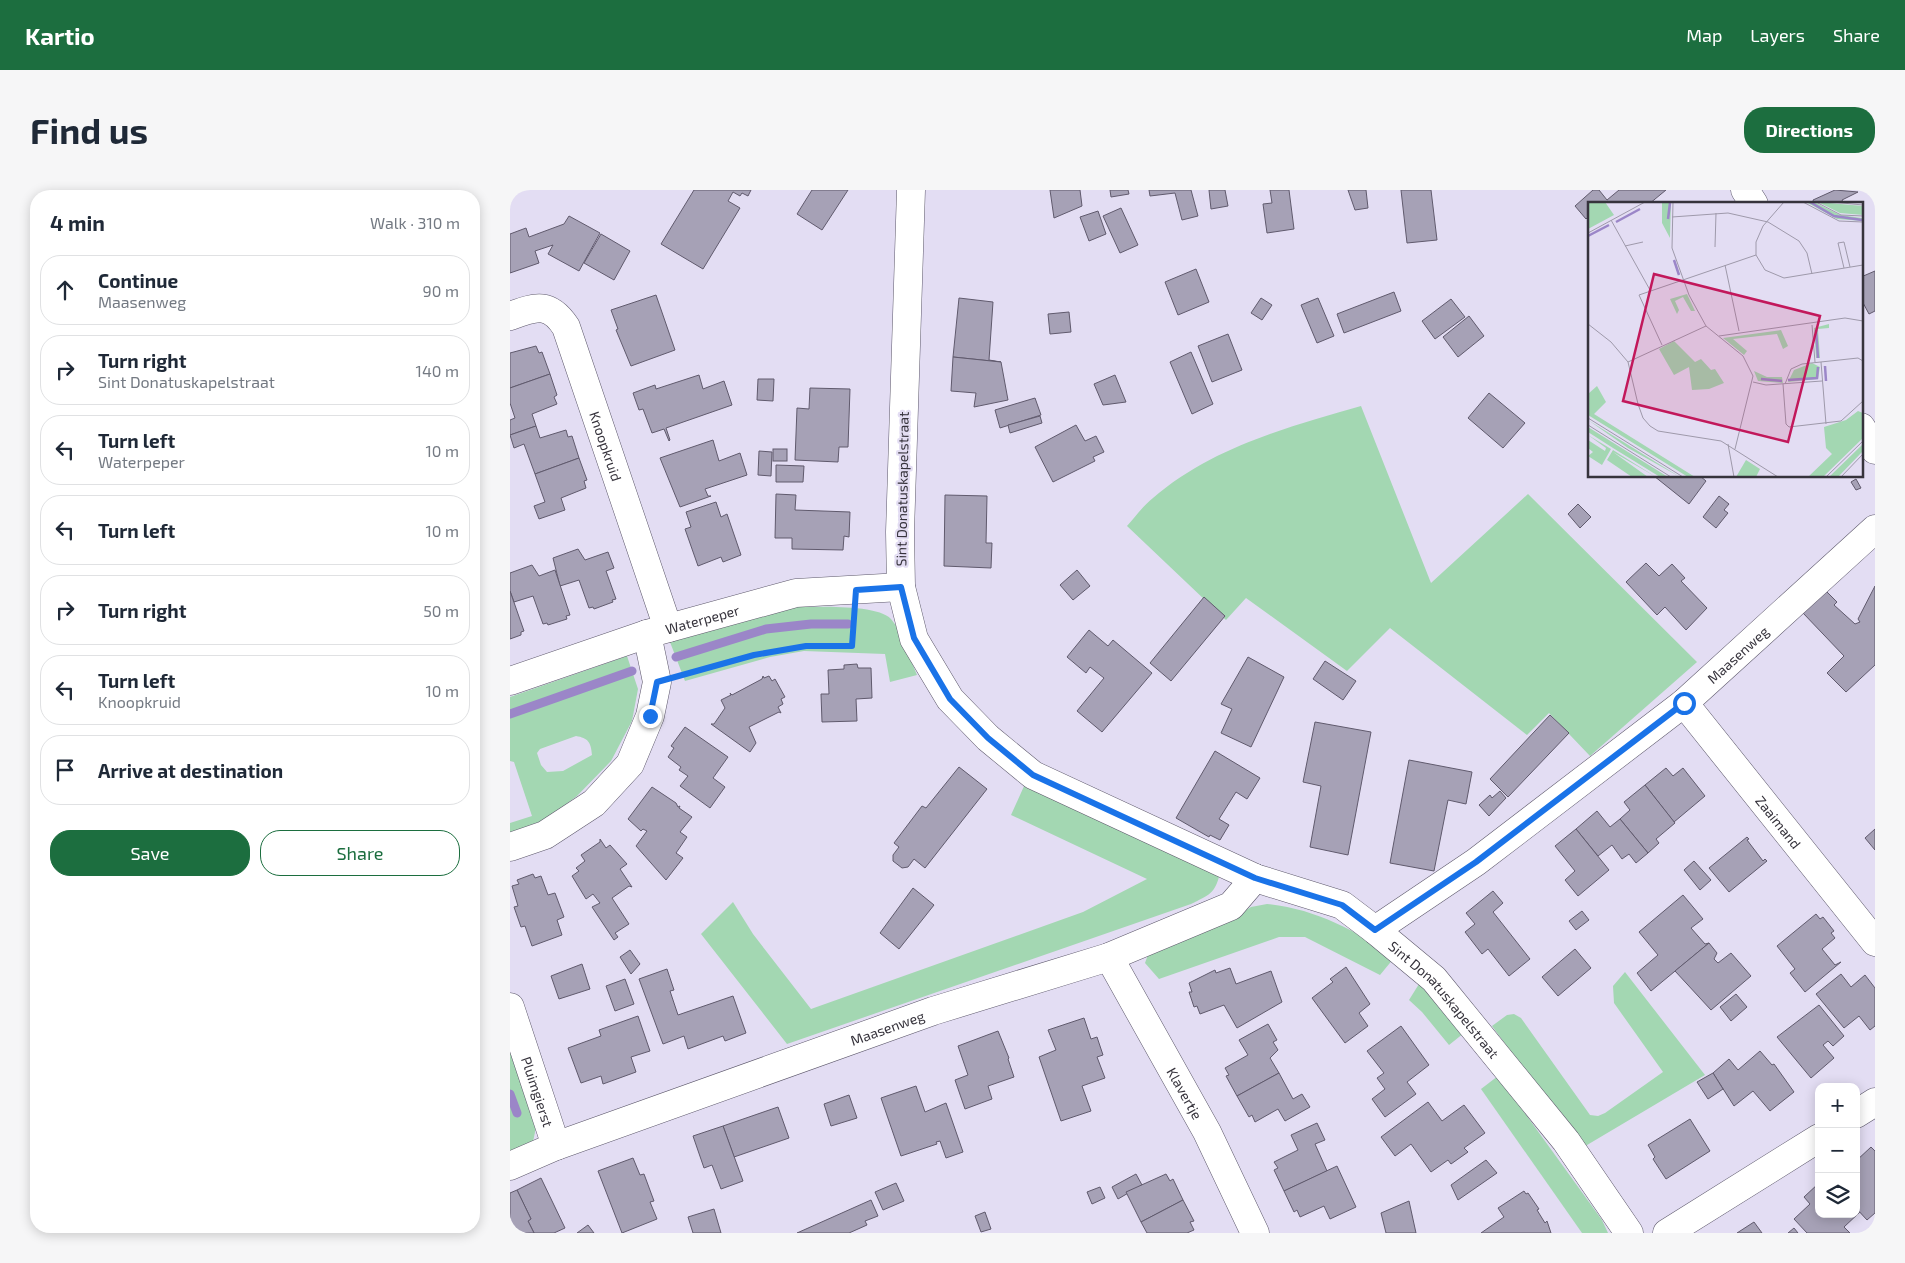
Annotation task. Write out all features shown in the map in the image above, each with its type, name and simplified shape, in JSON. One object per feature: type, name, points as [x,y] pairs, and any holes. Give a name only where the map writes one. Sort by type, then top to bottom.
[{"type":"street","name":"Sint Donatuskapelstraat","points":[[911,190],[900,532],[901,587],[914,638],[950,699],[988,738],[1033,775],[1255,878],[1342,905],[1375,930],[1434,979],[1566,1141],[1629,1233]]},
{"type":"street","points":[[1745,190],[1753,202]]},
{"type":"street","name":"Knoopkruid","points":[[510,316],[534,308],[548,309],[558,315],[566,327],[657,631],[657,682],[650,716],[630,764],[594,803],[545,835],[510,848]]},
{"type":"street","points":[[1862,429],[1875,450]]},
{"type":"street","name":"Maasenweg","points":[[1375,930],[1476,862],[1684,703],[1875,529]]},
{"type":"street","name":"Waterpeper","points":[[510,681],[657,631],[796,593],[901,587]]},
{"type":"street","name":"Zaaimand","points":[[1684,703],[1875,942]]},
{"type":"street","name":"Maasenweg","points":[[510,1166],[556,1146],[933,1012],[1109,957],[1231,906],[1255,878]]},
{"type":"street","name":"Klavertje","points":[[1109,957],[1206,1132],[1255,1233]]},
{"type":"street","name":"Pluimgierst","points":[[510,1007],[556,1146]]},
{"type":"street","points":[[1860,1111],[1875,1102]]},
{"type":"street","points":[[1667,1233],[1815,1140]]},
{"type":"path","points":[[657,682],[754,655],[806,646],[852,646],[856,590]]},
{"type":"green space","points":[[1361,406],[1431,583],[1528,494],[1697,662],[1590,756],[1549,713],[1527,735],[1390,628],[1347,671],[1246,598],[1226,620],[1127,526],[1149,501],[1176,480],[1225,452],[1279,431]]},
{"type":"green space","points":[[794,607],[846,607],[884,614],[896,625],[917,675],[890,682],[885,654],[804,651],[770,657],[685,681],[670,642]]},
{"type":"green space","points":[[627,656],[638,689],[632,721],[611,761],[577,796],[537,826],[510,836],[510,823],[532,816],[514,762],[510,761],[510,697]],"holes":[[[576,736],[588,741],[592,755],[563,771],[547,772],[541,765],[537,753],[540,749]]]},
{"type":"green space","points":[[1025,784],[1220,873],[1216,885],[1207,896],[1191,904],[787,1044],[701,934],[733,902],[753,934],[811,1009],[1083,912],[1147,879],[1011,815]]},
{"type":"green space","points":[[1267,904],[1302,911],[1334,922],[1365,938],[1394,958],[1380,975],[1305,937],[1279,937],[1159,979],[1145,963],[1150,949],[1230,920],[1251,907]]},
{"type":"green space","points":[[1625,972],[1705,1075],[1582,1148],[1492,1026],[1507,1015],[1514,1014],[1521,1018],[1590,1115],[1598,1116],[1663,1072],[1614,1003],[1613,986]]},
{"type":"green space","points":[[1419,984],[1464,1033],[1449,1045],[1422,1012],[1409,1000]]},
{"type":"green space","points":[[510,1052],[536,1127],[533,1142],[510,1155]]},
{"type":"green space","points":[[1498,1076],[1602,1220],[1608,1233],[1582,1233],[1481,1089]]},
{"type":"building","points":[[510,190],[515,190],[510,199]]},
{"type":"building","points":[[694,190],[751,190],[748,196],[742,193],[740,196],[733,192],[728,201],[740,208],[703,269],[661,244]]},
{"type":"building","points":[[812,190],[848,190],[822,230],[797,214]]},
{"type":"building","points":[[1050,190],[1080,190],[1082,206],[1054,218]]},
{"type":"building","points":[[1110,190],[1128,190],[1129,194],[1111,197]]},
{"type":"building","points":[[1149,190],[1191,190],[1198,216],[1182,220],[1175,193],[1150,196]]},
{"type":"building","points":[[1209,190],[1225,190],[1228,206],[1211,209]]},
{"type":"building","points":[[1270,190],[1289,190],[1294,229],[1267,233],[1263,204],[1272,203]]},
{"type":"building","points":[[1348,190],[1366,190],[1368,208],[1355,210]]},
{"type":"building","points":[[1401,190],[1431,190],[1437,240],[1407,243]]},
{"type":"building","points":[[1593,190],[1599,190],[1607,200],[1619,190],[1666,190],[1651,202],[1588,202],[1588,217],[1586,219],[1575,206]]},
{"type":"building","points":[[1835,190],[1858,192],[1842,200],[1843,202],[1814,202],[1813,200]]},
{"type":"building","points":[[1121,208],[1138,245],[1120,253],[1103,216]]},
{"type":"building","points":[[1098,211],[1106,234],[1089,241],[1080,217]]},
{"type":"building","points":[[569,216],[600,233],[579,271],[548,254],[553,245],[535,251],[539,263],[510,273],[510,234],[526,228],[529,237],[564,224]]},
{"type":"building","points":[[601,234],[630,251],[614,280],[584,263]]},
{"type":"building","points":[[1196,269],[1209,302],[1178,315],[1165,282]]},
{"type":"building","points":[[1875,271],[1875,311],[1869,314],[1862,301],[1862,277]]},
{"type":"building","points":[[1394,292],[1401,311],[1344,333],[1337,314]]},
{"type":"building","points":[[656,295],[675,350],[631,366],[616,330],[618,329],[611,310]]},
{"type":"building","points":[[959,298],[993,302],[989,360],[1001,362],[953,357]]},
{"type":"building","points":[[1261,298],[1272,305],[1262,320],[1251,313]]},
{"type":"building","points":[[1318,298],[1334,336],[1317,343],[1301,305]]},
{"type":"building","points":[[1451,299],[1465,317],[1435,339],[1422,321]]},
{"type":"building","points":[[1069,312],[1071,332],[1050,334],[1048,314]]},
{"type":"building","points":[[1469,316],[1484,336],[1458,357],[1443,337]]},
{"type":"building","points":[[1228,334],[1242,370],[1212,382],[1198,346]]},
{"type":"building","points":[[536,346],[539,353],[542,352],[550,374],[510,388],[510,353]]},
{"type":"building","points":[[1191,352],[1213,404],[1192,414],[1170,362]]},
{"type":"building","points":[[953,357],[1001,362],[1008,400],[974,407],[976,393],[951,391]]},
{"type":"building","points":[[550,374],[557,395],[554,397],[557,404],[532,414],[536,426],[510,435],[510,420],[515,418],[510,403],[510,388]]},
{"type":"building","points":[[699,375],[703,389],[724,381],[732,405],[666,428],[669,441],[664,429],[652,433],[643,409],[639,410],[633,393],[655,385],[656,389]]},
{"type":"building","points":[[1115,375],[1126,402],[1103,405],[1094,384]]},
{"type":"building","points":[[758,379],[774,379],[773,401],[757,400]]},
{"type":"building","points":[[810,388],[850,389],[848,447],[839,447],[838,462],[795,460],[797,408],[809,409]]},
{"type":"building","points":[[1489,393],[1525,423],[1503,448],[1468,418]]},
{"type":"building","points":[[1035,398],[1041,415],[1000,428],[995,410]]},
{"type":"building","points":[[1040,416],[1042,423],[1010,433],[1008,425]]},
{"type":"building","points":[[1076,425],[1085,441],[1096,436],[1104,452],[1093,457],[1095,461],[1053,482],[1035,447]]},
{"type":"building","points":[[536,426],[540,438],[566,430],[568,437],[572,436],[579,458],[535,474],[524,444],[514,448],[510,435]]},
{"type":"building","points":[[713,440],[719,461],[740,453],[747,475],[705,489],[708,496],[711,496],[680,507],[660,458]]},
{"type":"building","points":[[773,449],[787,449],[787,461],[773,461]]},
{"type":"building","points":[[759,451],[772,452],[771,476],[758,475]]},
{"type":"building","points":[[579,458],[587,480],[584,481],[586,488],[561,498],[565,510],[539,519],[534,506],[545,502],[535,474]]},
{"type":"building","points":[[776,465],[804,466],[803,482],[776,482]]},
{"type":"building","points":[[1656,478],[1702,478],[1706,481],[1689,504]]},
{"type":"building","points":[[1856,479],[1861,488],[1856,490],[1851,482]]},
{"type":"building","points":[[776,494],[796,495],[795,510],[850,512],[849,537],[844,536],[843,550],[792,549],[792,538],[775,538]]},
{"type":"building","points":[[945,495],[987,496],[986,543],[992,543],[991,568],[944,566]]},
{"type":"building","points":[[1719,496],[1729,504],[1724,510],[1728,513],[1716,528],[1703,517]]},
{"type":"building","points":[[716,502],[721,517],[727,514],[741,555],[723,562],[721,557],[698,566],[685,529],[691,527],[686,512]]},
{"type":"building","points":[[1578,504],[1591,517],[1580,528],[1568,514]]},
{"type":"building","points":[[578,549],[585,560],[608,552],[614,568],[606,571],[616,599],[612,600],[613,602],[594,609],[593,607],[589,608],[579,580],[560,586],[553,558]]},
{"type":"building","points":[[1646,563],[1659,576],[1672,564],[1685,578],[1681,581],[1707,608],[1686,630],[1665,607],[1657,615],[1626,582]]},
{"type":"building","points":[[532,565],[539,576],[555,570],[570,615],[566,616],[567,619],[548,625],[547,623],[543,624],[533,596],[514,602],[510,591],[510,573]]},
{"type":"building","points":[[1077,570],[1090,586],[1073,600],[1060,585]]},
{"type":"building","points":[[1875,586],[1875,665],[1846,692],[1827,673],[1844,656],[1803,613],[1826,591],[1837,602],[1834,605],[1855,624],[1860,622],[1858,619]]},
{"type":"building","points":[[510,591],[524,631],[521,632],[521,635],[510,639]]},
{"type":"building","points":[[1204,597],[1225,616],[1171,681],[1150,663]]},
{"type":"building","points":[[1089,630],[1108,646],[1113,640],[1152,673],[1102,732],[1077,711],[1104,678],[1090,667],[1086,673],[1067,657]]},
{"type":"building","points":[[1248,657],[1284,677],[1251,747],[1221,733],[1232,709],[1221,704]]},
{"type":"building","points":[[1325,661],[1356,681],[1343,700],[1313,679]]},
{"type":"building","points":[[857,664],[858,668],[871,668],[872,698],[856,699],[857,721],[822,722],[821,694],[829,694],[828,670],[844,669],[844,665]]},
{"type":"building","points":[[763,676],[764,678],[769,676],[772,681],[775,679],[785,697],[781,699],[783,704],[778,707],[781,713],[779,712],[749,727],[756,743],[750,752],[711,724],[714,724],[725,708],[721,700],[731,695],[730,693],[732,695],[762,679]]},
{"type":"building","points":[[1550,715],[1569,733],[1508,797],[1490,779]]},
{"type":"building","points":[[1315,722],[1371,732],[1348,855],[1310,847],[1321,786],[1303,782]]},
{"type":"building","points":[[685,727],[728,757],[713,778],[725,787],[710,808],[680,786],[688,776],[679,770],[681,767],[668,757],[674,748],[671,746]]},
{"type":"building","points":[[1215,751],[1260,778],[1247,799],[1236,792],[1219,819],[1229,825],[1220,840],[1210,835],[1209,837],[1176,818]]},
{"type":"building","points":[[1409,760],[1472,772],[1466,804],[1448,800],[1434,871],[1390,863]]},
{"type":"building","points":[[959,767],[987,789],[925,868],[914,859],[908,867],[902,868],[893,861],[893,855],[899,847],[894,843],[922,806],[926,808]]},
{"type":"building","points":[[1666,768],[1673,776],[1683,768],[1705,796],[1674,822],[1645,785]]},
{"type":"building","points":[[1645,785],[1675,823],[1656,839],[1659,843],[1648,853],[1620,819],[1630,810],[1624,802]]},
{"type":"building","points":[[652,787],[676,803],[678,807],[680,806],[679,808],[692,817],[680,832],[687,837],[676,853],[683,858],[666,880],[636,846],[647,831],[643,829],[641,831],[628,819]]},
{"type":"building","points":[[1500,791],[1506,798],[1489,816],[1479,805],[1490,795],[1492,798]]},
{"type":"building","points":[[1597,811],[1610,827],[1620,819],[1648,853],[1636,863],[1629,854],[1622,859],[1612,845],[1598,856],[1576,829]]},
{"type":"building","points":[[1576,829],[1609,870],[1578,896],[1565,880],[1575,871],[1555,846]]},
{"type":"building","points":[[1875,829],[1875,850],[1865,838]]},
{"type":"building","points":[[1747,837],[1749,839],[1747,840],[1763,861],[1765,859],[1767,861],[1729,892],[1709,868]]},
{"type":"building","points":[[600,839],[606,848],[610,845],[627,864],[620,869],[632,887],[629,886],[612,898],[629,924],[615,933],[618,937],[614,940],[592,907],[600,903],[593,894],[586,899],[572,876],[579,871],[576,868],[585,861],[581,855],[600,842]]},
{"type":"building","points":[[1694,861],[1711,880],[1700,890],[1684,870]]},
{"type":"building","points":[[533,874],[535,878],[541,876],[548,895],[555,893],[564,917],[557,920],[562,935],[532,946],[525,926],[521,927],[514,907],[518,906],[512,886],[519,884],[517,880]]},
{"type":"building","points":[[913,888],[934,905],[899,949],[880,933]]},
{"type":"building","points":[[1493,891],[1503,903],[1493,912],[1530,959],[1509,976],[1488,949],[1482,954],[1465,932],[1475,924],[1466,913]]},
{"type":"building","points":[[1683,895],[1703,919],[1691,928],[1705,944],[1709,943],[1651,991],[1637,973],[1658,955],[1639,932]]},
{"type":"building","points":[[1582,911],[1589,920],[1576,930],[1569,921]]},
{"type":"building","points":[[1816,914],[1820,919],[1823,917],[1834,931],[1831,933],[1835,938],[1822,949],[1835,965],[1841,962],[1805,992],[1790,973],[1795,969],[1777,946]]},
{"type":"building","points":[[1709,943],[1717,953],[1714,959],[1718,963],[1731,953],[1751,976],[1711,1010],[1675,971]]},
{"type":"building","points":[[1575,949],[1591,968],[1558,996],[1542,977]]},
{"type":"building","points":[[630,950],[640,964],[631,974],[620,957]]},
{"type":"building","points":[[582,964],[590,989],[559,999],[551,976]]},
{"type":"building","points":[[1346,967],[1370,1004],[1359,1013],[1368,1026],[1345,1043],[1312,998],[1333,982],[1330,979]]},
{"type":"building","points":[[1230,968],[1236,984],[1271,971],[1282,1002],[1237,1028],[1224,1005],[1200,1014],[1197,1006],[1194,1007],[1189,992],[1192,992],[1189,983],[1215,970],[1216,973]]},
{"type":"building","points":[[667,969],[674,990],[670,991],[678,1015],[733,996],[746,1033],[725,1041],[723,1036],[688,1049],[684,1036],[663,1044],[639,979]]},
{"type":"building","points":[[1841,974],[1851,987],[1865,975],[1875,988],[1875,1026],[1870,1030],[1859,1016],[1844,1028],[1816,994]]},
{"type":"building","points":[[625,979],[634,1004],[615,1011],[606,986]]},
{"type":"building","points":[[1736,994],[1747,1007],[1731,1021],[1720,1007]]},
{"type":"building","points":[[1819,1005],[1844,1036],[1833,1046],[1828,1041],[1823,1045],[1834,1058],[1811,1078],[1777,1037]]},
{"type":"building","points":[[638,1016],[650,1051],[631,1057],[636,1072],[603,1084],[601,1076],[581,1083],[568,1048],[601,1036],[599,1030]]},
{"type":"building","points":[[1084,1018],[1091,1039],[1097,1037],[1103,1055],[1097,1057],[1105,1078],[1082,1086],[1091,1111],[1061,1121],[1039,1057],[1056,1050],[1048,1030]]},
{"type":"building","points":[[1268,1024],[1277,1040],[1273,1042],[1278,1050],[1270,1058],[1279,1073],[1237,1096],[1226,1076],[1229,1075],[1225,1068],[1248,1055],[1239,1040]]},
{"type":"building","points":[[1401,1026],[1429,1065],[1407,1082],[1416,1094],[1385,1117],[1372,1099],[1385,1089],[1377,1078],[1384,1073],[1367,1051]]},
{"type":"building","points":[[998,1031],[1009,1058],[1014,1077],[988,1086],[992,1099],[965,1109],[955,1080],[968,1075],[958,1046]]},
{"type":"building","points":[[1760,1051],[1772,1065],[1774,1064],[1794,1092],[1770,1111],[1753,1091],[1734,1106],[1713,1073],[1729,1059],[1738,1070]]},
{"type":"building","points":[[1279,1073],[1293,1099],[1302,1094],[1310,1107],[1285,1121],[1278,1109],[1255,1122],[1252,1115],[1249,1117],[1237,1096]]},
{"type":"building","points":[[1713,1073],[1723,1089],[1708,1099],[1697,1082]]},
{"type":"building","points":[[916,1086],[925,1112],[946,1103],[963,1152],[946,1158],[940,1141],[936,1142],[937,1144],[901,1156],[881,1098]]},
{"type":"building","points":[[849,1095],[857,1118],[831,1126],[824,1104]]},
{"type":"building","points":[[1428,1102],[1442,1121],[1464,1105],[1485,1133],[1464,1148],[1468,1152],[1451,1164],[1448,1160],[1431,1172],[1411,1144],[1395,1156],[1381,1137]]},
{"type":"building","points":[[778,1107],[789,1138],[734,1157],[723,1126]]},
{"type":"building","points":[[1690,1119],[1710,1151],[1666,1179],[1653,1159],[1655,1157],[1648,1145]]},
{"type":"building","points":[[1317,1123],[1325,1140],[1315,1144],[1327,1171],[1284,1191],[1274,1170],[1278,1168],[1274,1162],[1298,1150],[1291,1135]]},
{"type":"building","points":[[723,1126],[743,1181],[721,1189],[712,1165],[704,1168],[693,1136]]},
{"type":"building","points":[[1871,1147],[1875,1151],[1875,1213],[1867,1220],[1860,1212],[1860,1157]]},
{"type":"building","points":[[633,1158],[640,1175],[644,1174],[654,1201],[650,1202],[657,1219],[622,1233],[598,1171]]},
{"type":"building","points":[[1486,1160],[1497,1173],[1458,1200],[1451,1185]]},
{"type":"building","points":[[1337,1166],[1356,1207],[1330,1219],[1324,1206],[1300,1217],[1297,1210],[1294,1212],[1284,1191]]},
{"type":"building","points":[[1136,1174],[1142,1185],[1118,1199],[1112,1187]]},
{"type":"building","points":[[1166,1174],[1170,1181],[1173,1179],[1183,1200],[1141,1222],[1126,1192]]},
{"type":"building","points":[[541,1178],[565,1228],[554,1233],[534,1233],[528,1221],[531,1219],[517,1190]]},
{"type":"building","points":[[896,1183],[904,1201],[883,1210],[875,1192]]},
{"type":"building","points":[[1100,1187],[1105,1198],[1092,1204],[1087,1192]]},
{"type":"building","points":[[1815,1187],[1815,1218],[1854,1218],[1844,1227],[1850,1233],[1807,1233],[1794,1219],[1810,1204],[1804,1197]]},
{"type":"building","points":[[517,1190],[531,1219],[528,1221],[534,1233],[510,1233],[510,1193]]},
{"type":"building","points":[[1524,1191],[1526,1194],[1528,1193],[1539,1209],[1537,1210],[1545,1223],[1547,1221],[1551,1233],[1481,1233],[1504,1217],[1498,1208]]},
{"type":"building","points":[[871,1200],[878,1216],[865,1221],[867,1225],[849,1233],[797,1233]]},
{"type":"building","points":[[1183,1200],[1194,1221],[1190,1222],[1194,1230],[1187,1233],[1147,1233],[1141,1222]]},
{"type":"building","points":[[1409,1201],[1416,1233],[1386,1233],[1381,1213]]},
{"type":"building","points":[[714,1209],[721,1233],[693,1233],[688,1217]]},
{"type":"building","points":[[985,1212],[991,1229],[981,1232],[975,1216]]},
{"type":"building","points":[[1754,1222],[1762,1233],[1737,1233]]},
{"type":"building","points":[[588,1225],[594,1233],[577,1233]]},
{"type":"building","points":[[1794,1228],[1798,1233],[1788,1233]]},
{"type":"waterway","points":[[676,657],[766,629],[811,624],[848,624]]},
{"type":"waterway","points":[[510,714],[632,671]]},
{"type":"waterway","points":[[510,1094],[517,1113]]},
{"type":"route","points":[[650,716],[657,682],[754,655],[806,646],[852,646],[856,590],[901,587],[914,638],[950,699],[988,738],[1033,775],[1255,878],[1342,905],[1375,930],[1476,862],[1684,703]]}]
